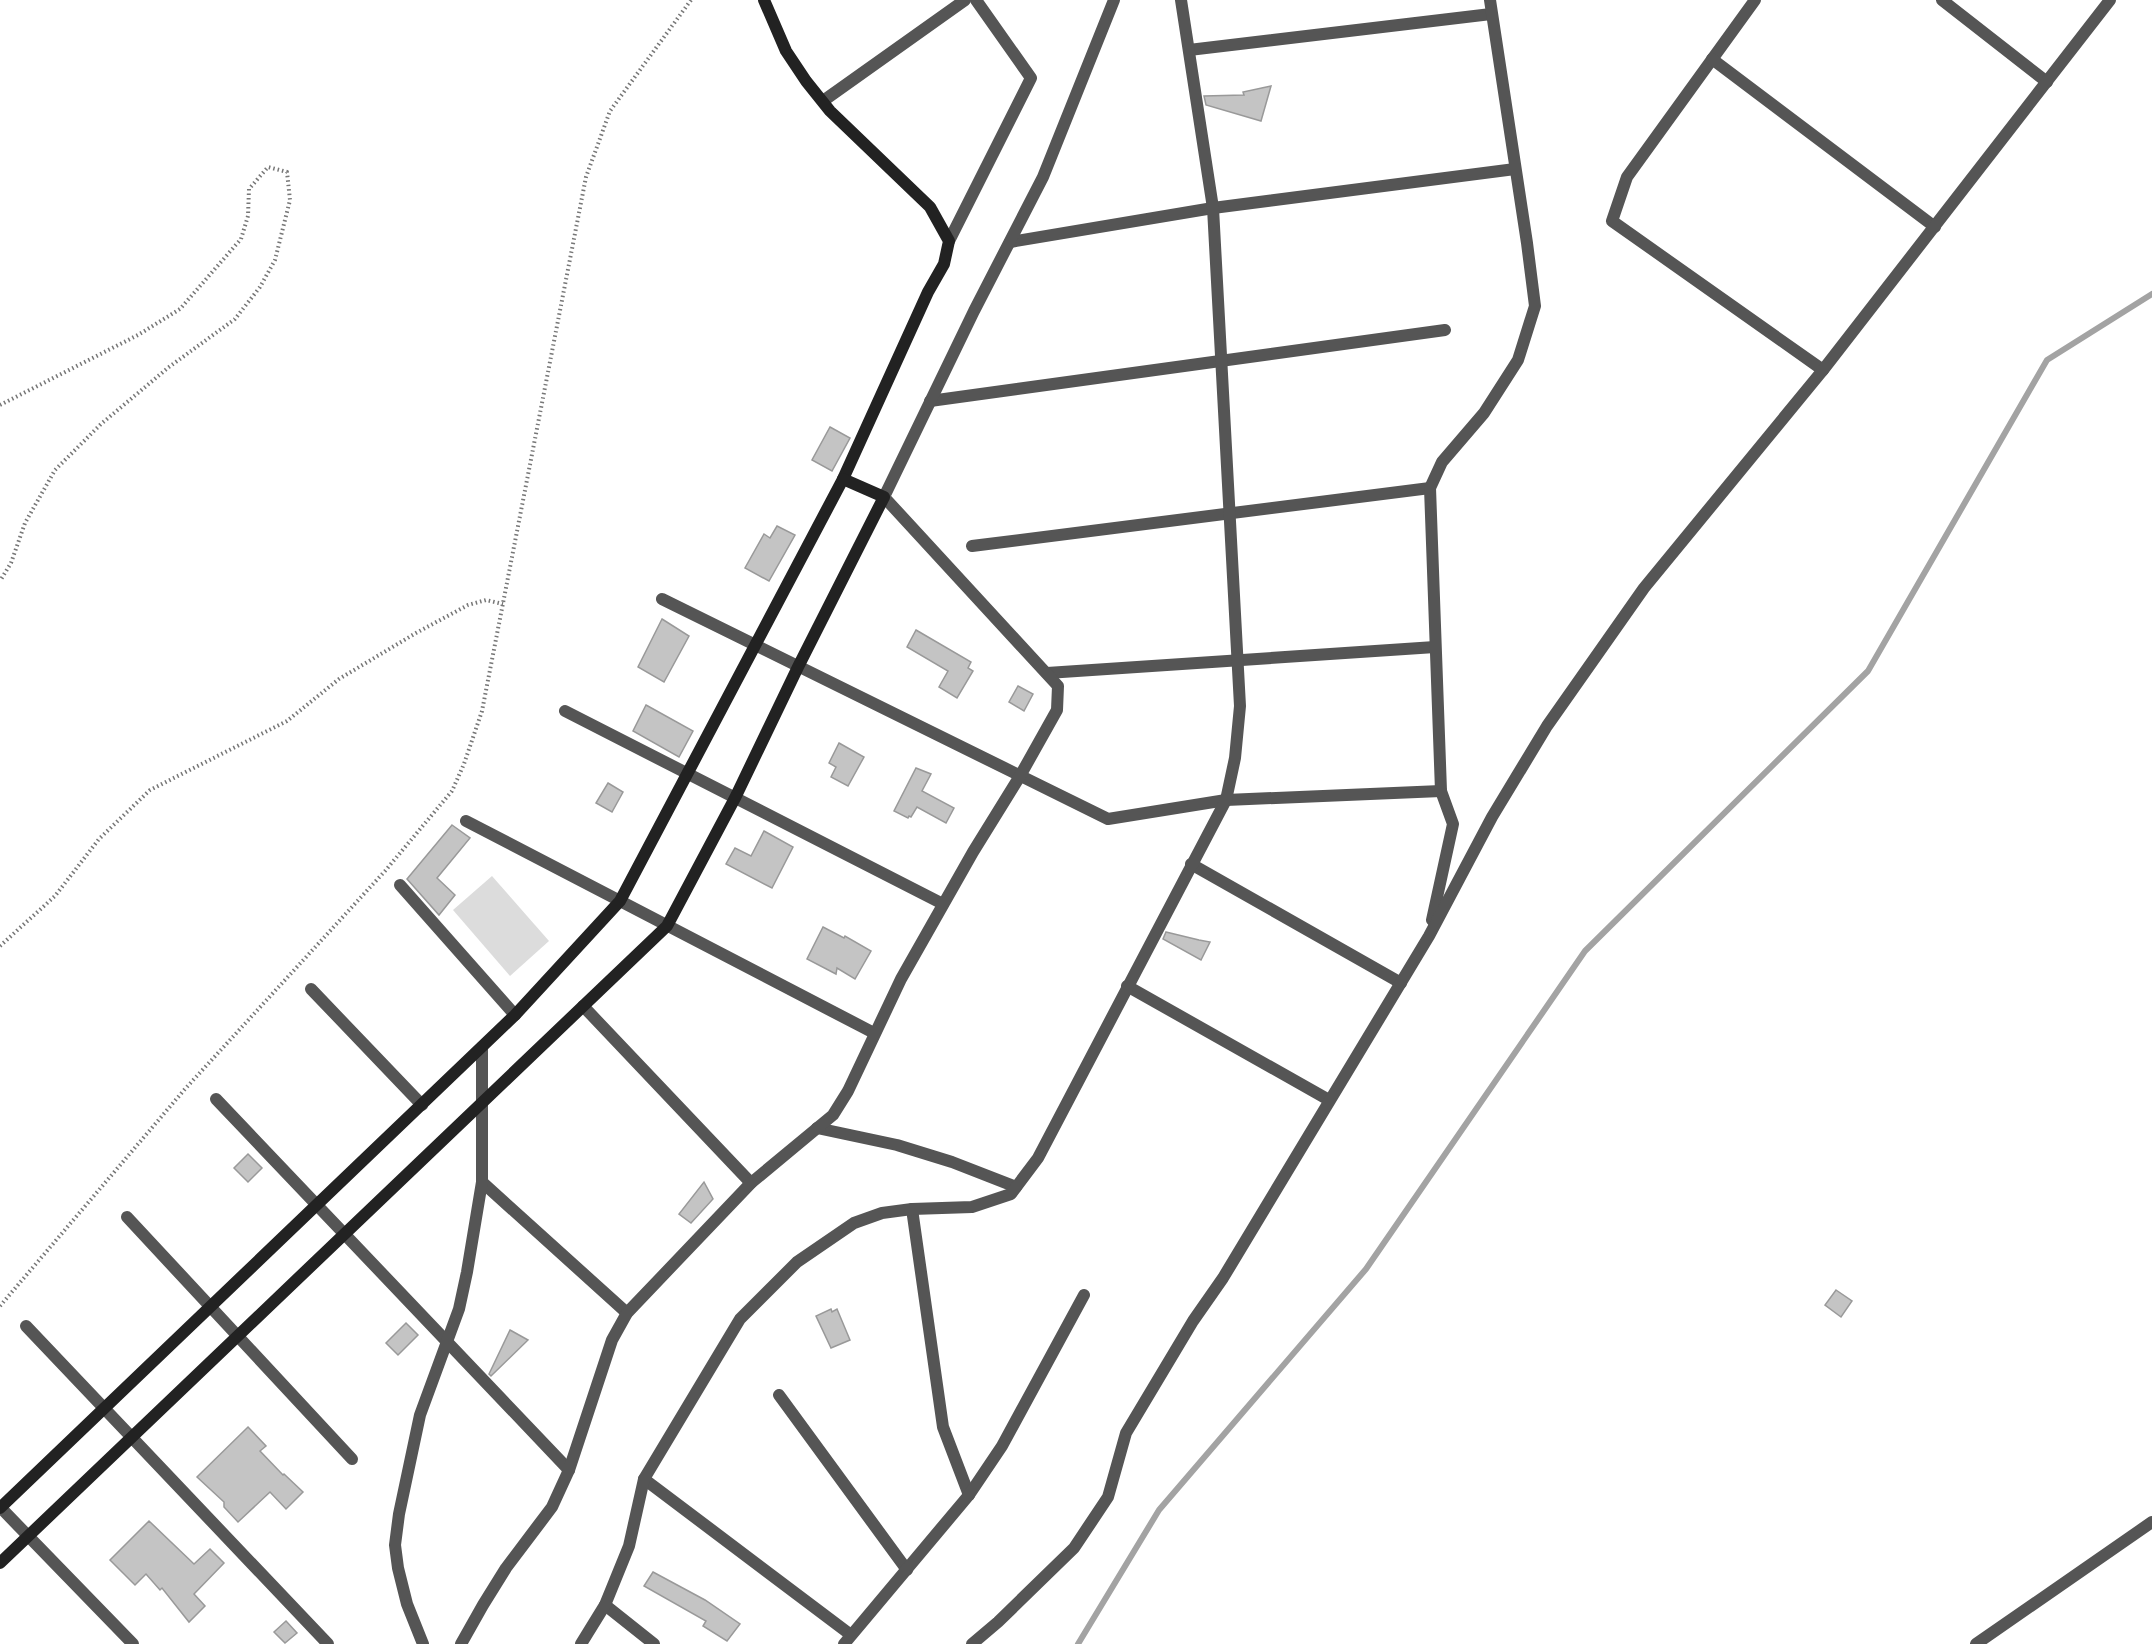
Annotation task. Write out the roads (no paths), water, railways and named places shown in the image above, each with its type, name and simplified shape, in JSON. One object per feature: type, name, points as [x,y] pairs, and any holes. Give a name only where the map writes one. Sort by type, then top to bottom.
[{"type":"street","points":[[764,0],[786,51],[823,101],[868,149],[930,207],[949,241]]},
{"type":"street","points":[[823,101],[965,0]]},
{"type":"street","points":[[133,1644],[0,1508],[515,1016],[620,901],[843,479],[928,292],[944,264],[949,241],[1030,78],[976,0]]},
{"type":"street","points":[[0,1563],[667,926],[735,798],[1043,177],[1114,0]]},
{"type":"street","points":[[580,1644],[605,1605],[629,1546],[644,1479],[740,1319],[796,1262],[854,1224],[882,1213],[912,1209],[972,1207],[1011,1194],[1038,1158],[1226,800],[1235,758],[1240,706],[1222,361],[1213,208],[1181,0]]},
{"type":"street","points":[[1429,936],[1453,825],[1441,791],[1430,488],[1442,462],[1484,413],[1518,360],[1535,306],[1490,0]]},
{"type":"street","points":[[1755,0],[1627,177],[1612,221],[1823,370]]},
{"type":"street","points":[[1942,0],[2047,82]]},
{"type":"street","points":[[972,1644],[1074,1548],[1108,1497],[1126,1433],[1193,1321],[1223,1278],[1429,936],[1492,817],[1553,716],[1644,588],[1823,370],[2110,0]]},
{"type":"street","points":[[1189,50],[1491,14]]},
{"type":"street","points":[[1712,59],[1935,227]]},
{"type":"street","points":[[1010,242],[1213,208],[1515,169]]},
{"type":"street","points":[[930,401],[1445,330]]},
{"type":"street","points":[[461,1644],[506,1568],[552,1507],[569,1470],[612,1340],[627,1313],[751,1183],[833,1115],[848,1091],[874,1033],[943,904],[1057,710],[1058,686],[1047,673],[884,498],[843,479]]},
{"type":"street","points":[[972,546],[1430,488]]},
{"type":"street","points":[[662,599],[1108,819],[1226,800],[1441,791]]},
{"type":"street","points":[[1047,673],[1435,647]]},
{"type":"street","points":[[565,711],[943,904]]},
{"type":"street","points":[[466,821],[874,1033]]},
{"type":"street","points":[[1191,864],[1401,983]]},
{"type":"street","points":[[400,885],[515,1016]]},
{"type":"street","points":[[1127,986],[1329,1100]]},
{"type":"street","points":[[311,989],[422,1105]]},
{"type":"street","points":[[584,1006],[751,1183]]},
{"type":"street","points":[[423,1644],[407,1604],[395,1545],[410,1453],[420,1414],[459,1309],[482,1182],[482,1047]]},
{"type":"street","points":[[216,1100],[569,1470]]},
{"type":"street","points":[[817,1128],[897,1145],[952,1162],[1016,1187]]},
{"type":"street","points":[[482,1182],[627,1313]]},
{"type":"street","points":[[912,1209],[943,1427],[969,1495]]},
{"type":"street","points":[[127,1217],[352,1459]]},
{"type":"street","points":[[644,1479],[848,1640],[969,1495],[1002,1446],[1084,1295]]},
{"type":"street","points":[[26,1326],[328,1644]]},
{"type":"street","points":[[779,1395],[907,1570]]},
{"type":"street","points":[[1976,1644],[2152,1522]]},
{"type":"street","points":[[605,1605],[654,1644]]},
{"type":"waterway","points":[[1078,1644],[1159,1510],[1366,1269],[1585,951],[1868,671],[2047,360],[2152,294]]}]
